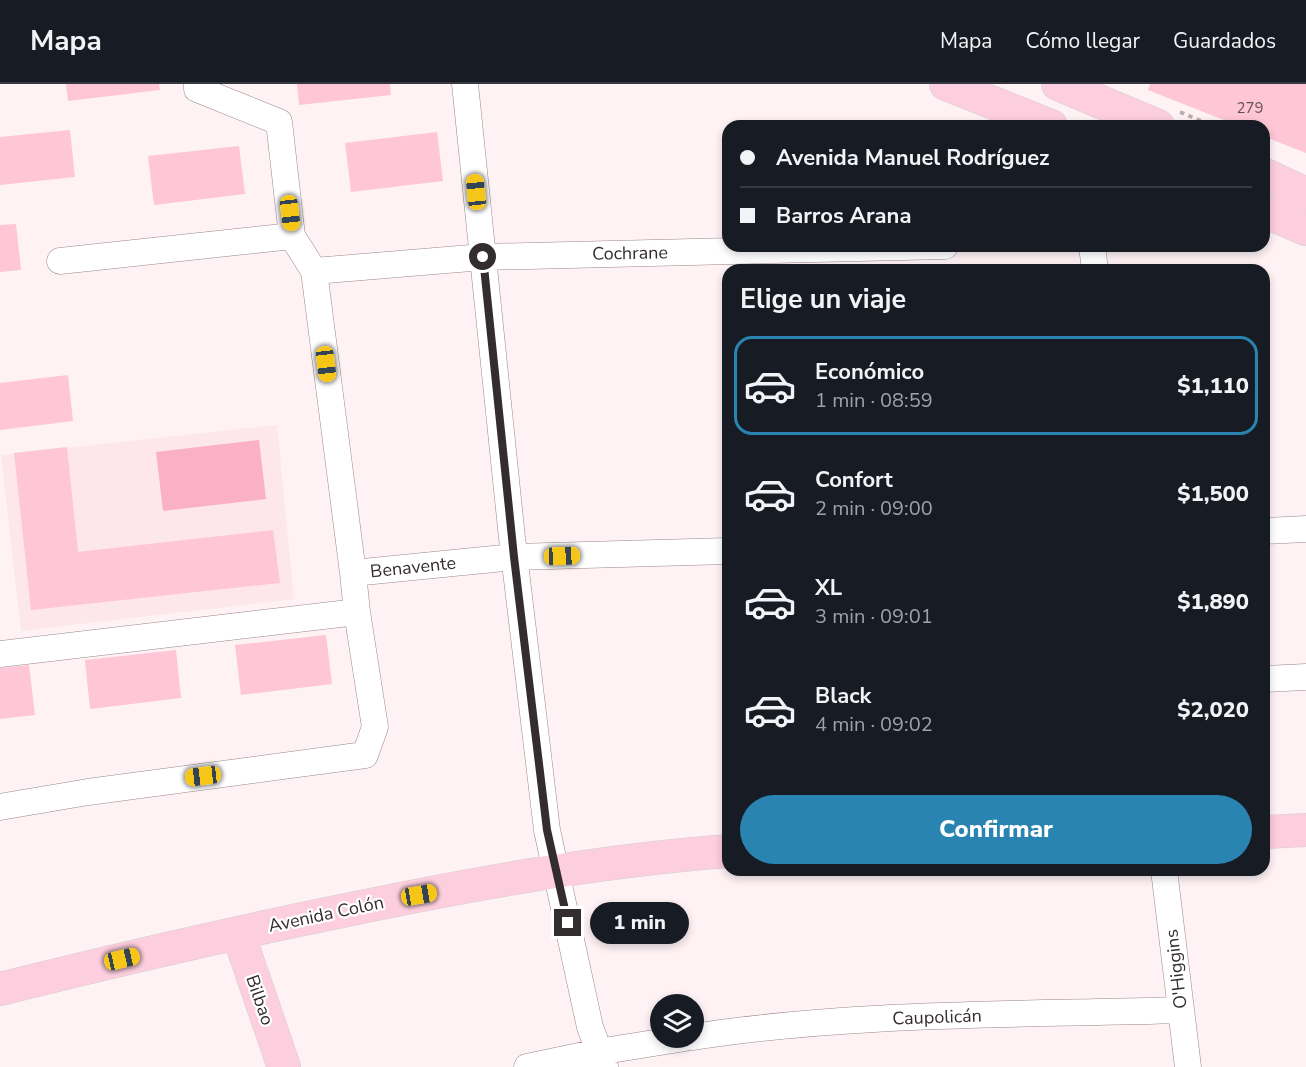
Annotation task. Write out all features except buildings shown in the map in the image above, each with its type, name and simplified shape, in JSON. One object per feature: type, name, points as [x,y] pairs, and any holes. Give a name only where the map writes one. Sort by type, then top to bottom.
[{"type":"main road","points":[[946,84],[1036,120]]},
{"type":"main road","points":[[1058,84],[1096,91],[1147,120]]},
{"type":"main road","points":[[1270,177],[1306,194]]},
{"type":"main road","points":[[1270,214],[1306,229]]},
{"type":"main road","points":[[1270,832],[1306,830]]},
{"type":"main road","name":"Avenida Colón","points":[[0,989],[238,933],[399,899],[556,871],[722,851]]},
{"type":"main road","name":"Bilbao","points":[[238,933],[284,1067]]},
{"type":"street","points":[[196,84],[198,89],[279,122],[292,236],[314,271],[353,573]]},
{"type":"street","points":[[465,84],[514,557],[547,830],[590,1028],[602,1060]]},
{"type":"street","points":[[60,261],[292,236]]},
{"type":"street","name":"Cochrane","points":[[314,271],[483,257],[722,251]]},
{"type":"street","points":[[1270,531],[1306,529]]},
{"type":"street","name":"Benavente","points":[[0,807],[88,792],[365,755],[375,727],[353,573],[514,557],[722,551]]},
{"type":"street","points":[[0,654],[357,612]]},
{"type":"street","points":[[1270,679],[1306,677]]},
{"type":"street","name":"O'Higgins","points":[[1165,876],[1188,1067]]},
{"type":"street","name":"Caupolicán","points":[[704,1036],[880,1019],[1181,1011]]},
{"type":"street","points":[[526,1067],[602,1060],[650,1047]]},
{"type":"shaded area","points":[[277,425],[294,599],[21,631],[1,455]]},
{"type":"shaded area","points":[[259,440],[266,499],[163,511],[156,452]]},
{"type":"route","points":[[483,257],[514,557],[547,830],[568,923]]}]
